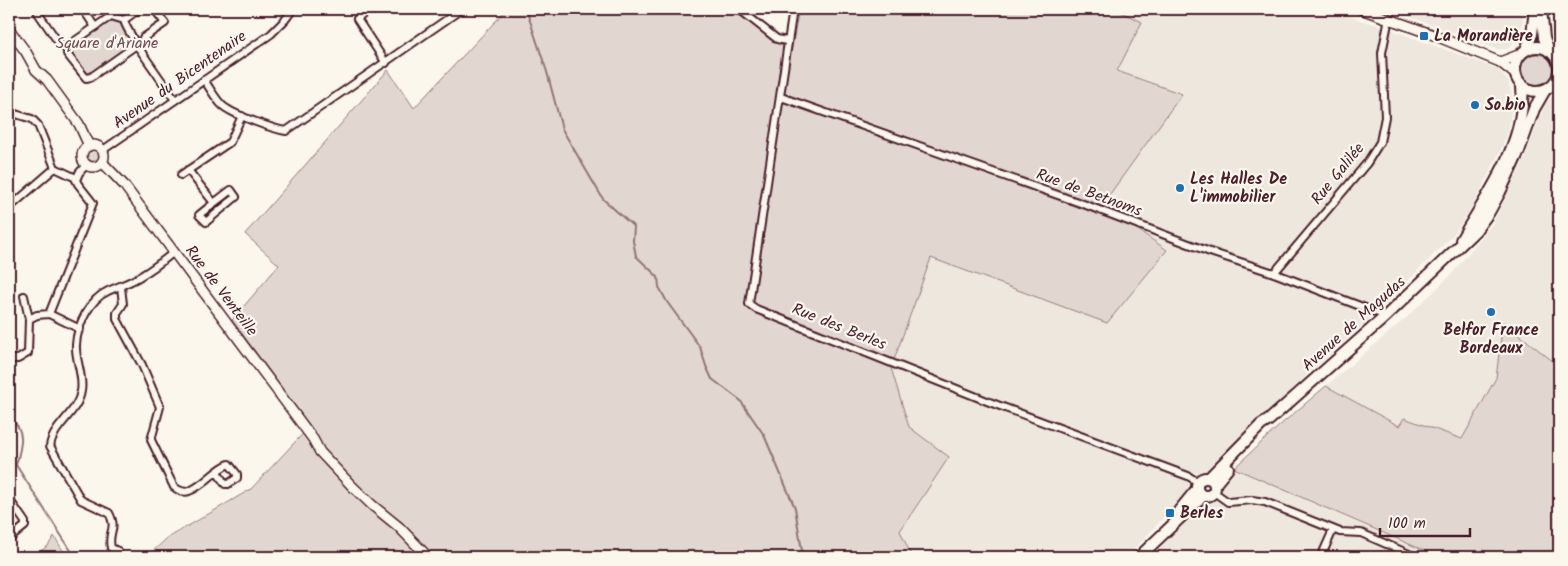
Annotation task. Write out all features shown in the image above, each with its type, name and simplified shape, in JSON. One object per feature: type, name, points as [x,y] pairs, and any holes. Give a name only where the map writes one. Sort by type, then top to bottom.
[{"type":"main road","points":[[1535,9],[1532,34],[1524,52],[1517,60],[1515,74],[1522,86],[1533,91],[1545,90],[1557,81],[1559,71],[1555,57],[1544,38],[1541,9]]},
{"type":"main road","points":[[1524,52],[1538,47],[1555,57]]},
{"type":"main road","name":"Avenue de Magudas","points":[[1456,249],[1490,193],[1509,151],[1519,121],[1523,98],[1522,86]]},
{"type":"main road","name":"Avenue de Magudas","points":[[1213,485],[1261,426],[1386,316],[1475,232],[1489,212],[1514,162],[1534,109],[1545,90]]},
{"type":"main road","points":[[1141,556],[1149,543],[1199,489],[1203,478],[1213,485],[1209,496],[1199,489]]},
{"type":"street","points":[[83,9],[95,27]]},
{"type":"street","points":[[124,20],[139,9]]},
{"type":"street","points":[[124,20],[111,16],[69,45],[67,54],[86,78],[91,77],[145,41],[143,38],[165,23],[154,9]]},
{"type":"street","name":"Avenue du Bicentenaire","points":[[102,150],[271,34],[286,20],[292,9]]},
{"type":"street","points":[[370,9],[357,19],[386,63]]},
{"type":"street","points":[[204,80],[223,106],[242,116],[286,131],[456,13],[456,9]]},
{"type":"street","points":[[739,9],[777,39],[788,42]]},
{"type":"street","name":"Rue des Berles","points":[[793,9],[749,304],[756,310],[983,399],[1188,476],[1199,489]]},
{"type":"street","points":[[1361,9],[1389,18],[1500,62],[1515,74]]},
{"type":"street","points":[[38,13],[61,46],[67,49]]},
{"type":"street","name":"Rue Galilée","points":[[1274,273],[1367,163],[1380,142],[1385,117],[1382,53],[1389,18]]},
{"type":"street","points":[[124,20],[126,29],[135,42],[136,47],[175,100]]},
{"type":"street","points":[[47,26],[55,21]]},
{"type":"street","points":[[9,29],[26,52],[38,63],[47,80],[79,124],[88,146]]},
{"type":"street","points":[[1500,62],[1524,52]]},
{"type":"street","name":"Rue de Betnoms","points":[[781,97],[1210,252],[1274,273],[1386,316]]},
{"type":"street","points":[[9,112],[32,119],[38,125],[55,168],[76,178],[78,184],[93,203],[49,314]]},
{"type":"street","points":[[181,175],[230,142],[242,116]]},
{"type":"street","points":[[88,146],[98,146],[102,150],[104,158],[102,162],[94,166],[87,164],[83,156],[84,150],[88,146]]},
{"type":"street","name":"Rue de Venteille","points":[[102,162],[124,185],[314,439],[328,454],[333,464],[352,486],[400,527],[428,557]]},
{"type":"street","points":[[76,178],[87,164]]},
{"type":"street","points":[[9,208],[55,168]]},
{"type":"street","points":[[188,170],[214,203]]},
{"type":"street","points":[[231,190],[236,197],[206,222],[199,215],[214,203],[231,190]]},
{"type":"street","points":[[118,552],[112,548],[110,541],[114,527],[109,513],[81,500],[50,446],[51,436],[74,408],[82,390],[76,345],[88,310],[96,299],[108,291],[121,287],[140,277],[174,252]]},
{"type":"street","points":[[121,287],[123,304],[117,319],[142,365],[160,407],[151,440],[174,487],[188,492],[217,472]]},
{"type":"street","points":[[9,359],[18,359],[28,353],[29,319],[24,296]]},
{"type":"street","points":[[29,319],[37,315],[49,314],[80,329]]},
{"type":"street","points":[[1213,485],[1228,502],[1252,500],[1265,502],[1333,530],[1361,533],[1416,557]]},
{"type":"street","points":[[9,499],[25,522],[22,530],[9,539]]},
{"type":"street","points":[[1321,557],[1333,530]]},
{"type":"shaded area","points":[[1114,9],[1323,9],[1381,26],[1498,69],[1509,83],[1513,99],[1508,132],[1472,207],[1454,234],[1368,321],[1312,370],[1268,414],[1206,471],[1192,473],[1188,479],[1191,488],[1127,557],[912,557],[900,532],[949,457],[909,427],[891,368],[931,258],[1107,323],[1167,249],[1102,205],[1182,94],[1117,71],[1141,22]]},
{"type":"shaded area","points":[[1389,9],[1524,9],[1522,32],[1508,49],[1496,49]]},
{"type":"shaded area","points":[[1554,9],[1559,9],[1559,43],[1552,35]]},
{"type":"shaded area","points":[[1559,90],[1559,366],[1503,322],[1496,378],[1462,439],[1404,418],[1399,426],[1326,386],[1407,317],[1451,275],[1493,223],[1524,160],[1545,104]]},
{"type":"shaded area","points":[[1234,468],[1439,557],[1151,557],[1203,505],[1213,501],[1220,493],[1221,484]]},
{"type":"green space","points":[[507,9],[734,9],[791,53],[799,9],[1114,9],[1142,22],[1117,71],[1182,94],[1102,205],[1167,250],[1107,323],[931,258],[891,368],[909,427],[949,457],[900,531],[912,557],[434,557],[422,544],[412,549],[420,557],[147,557],[166,539],[251,489],[310,426],[232,320],[279,265],[245,234],[388,70],[414,108]]},
{"type":"green space","name":"Square d'Ariane","points":[[111,19],[119,21],[131,41],[131,46],[87,76],[69,53],[72,46]]},
{"type":"green space","points":[[1537,54],[1543,55],[1548,59],[1552,64],[1552,76],[1548,81],[1543,85],[1537,86],[1531,85],[1526,81],[1522,76],[1521,70],[1522,64],[1526,59],[1531,55]]},
{"type":"green space","points":[[93,149],[98,151],[100,156],[98,161],[93,163],[88,161],[86,156],[88,151]]},
{"type":"green space","points":[[1503,322],[1559,366],[1559,557],[1439,557],[1234,468],[1326,386],[1399,426],[1404,418],[1462,439],[1496,378]]},
{"type":"green space","points":[[54,536],[67,557],[31,557],[48,546]]},
{"type":"waterway","points":[[526,9],[547,72],[562,129],[603,199],[634,227],[633,241],[636,256],[658,277],[659,287],[667,302],[700,347],[712,379],[740,400],[764,435],[795,508],[803,557]]},
{"type":"waterway","points":[[9,417],[18,427],[21,439],[16,465],[75,557]]},
{"type":"place","name":"La Morandière","points":[[1424,36]]},
{"type":"place","name":"So.bio","points":[[1475,105]]},
{"type":"place","name":"Les Halles De L'immobilier","points":[[1180,188]]},
{"type":"place","name":"Belfor France Bordeaux","points":[[1491,312]]},
{"type":"place","name":"Berles","points":[[1170,513]]}]
